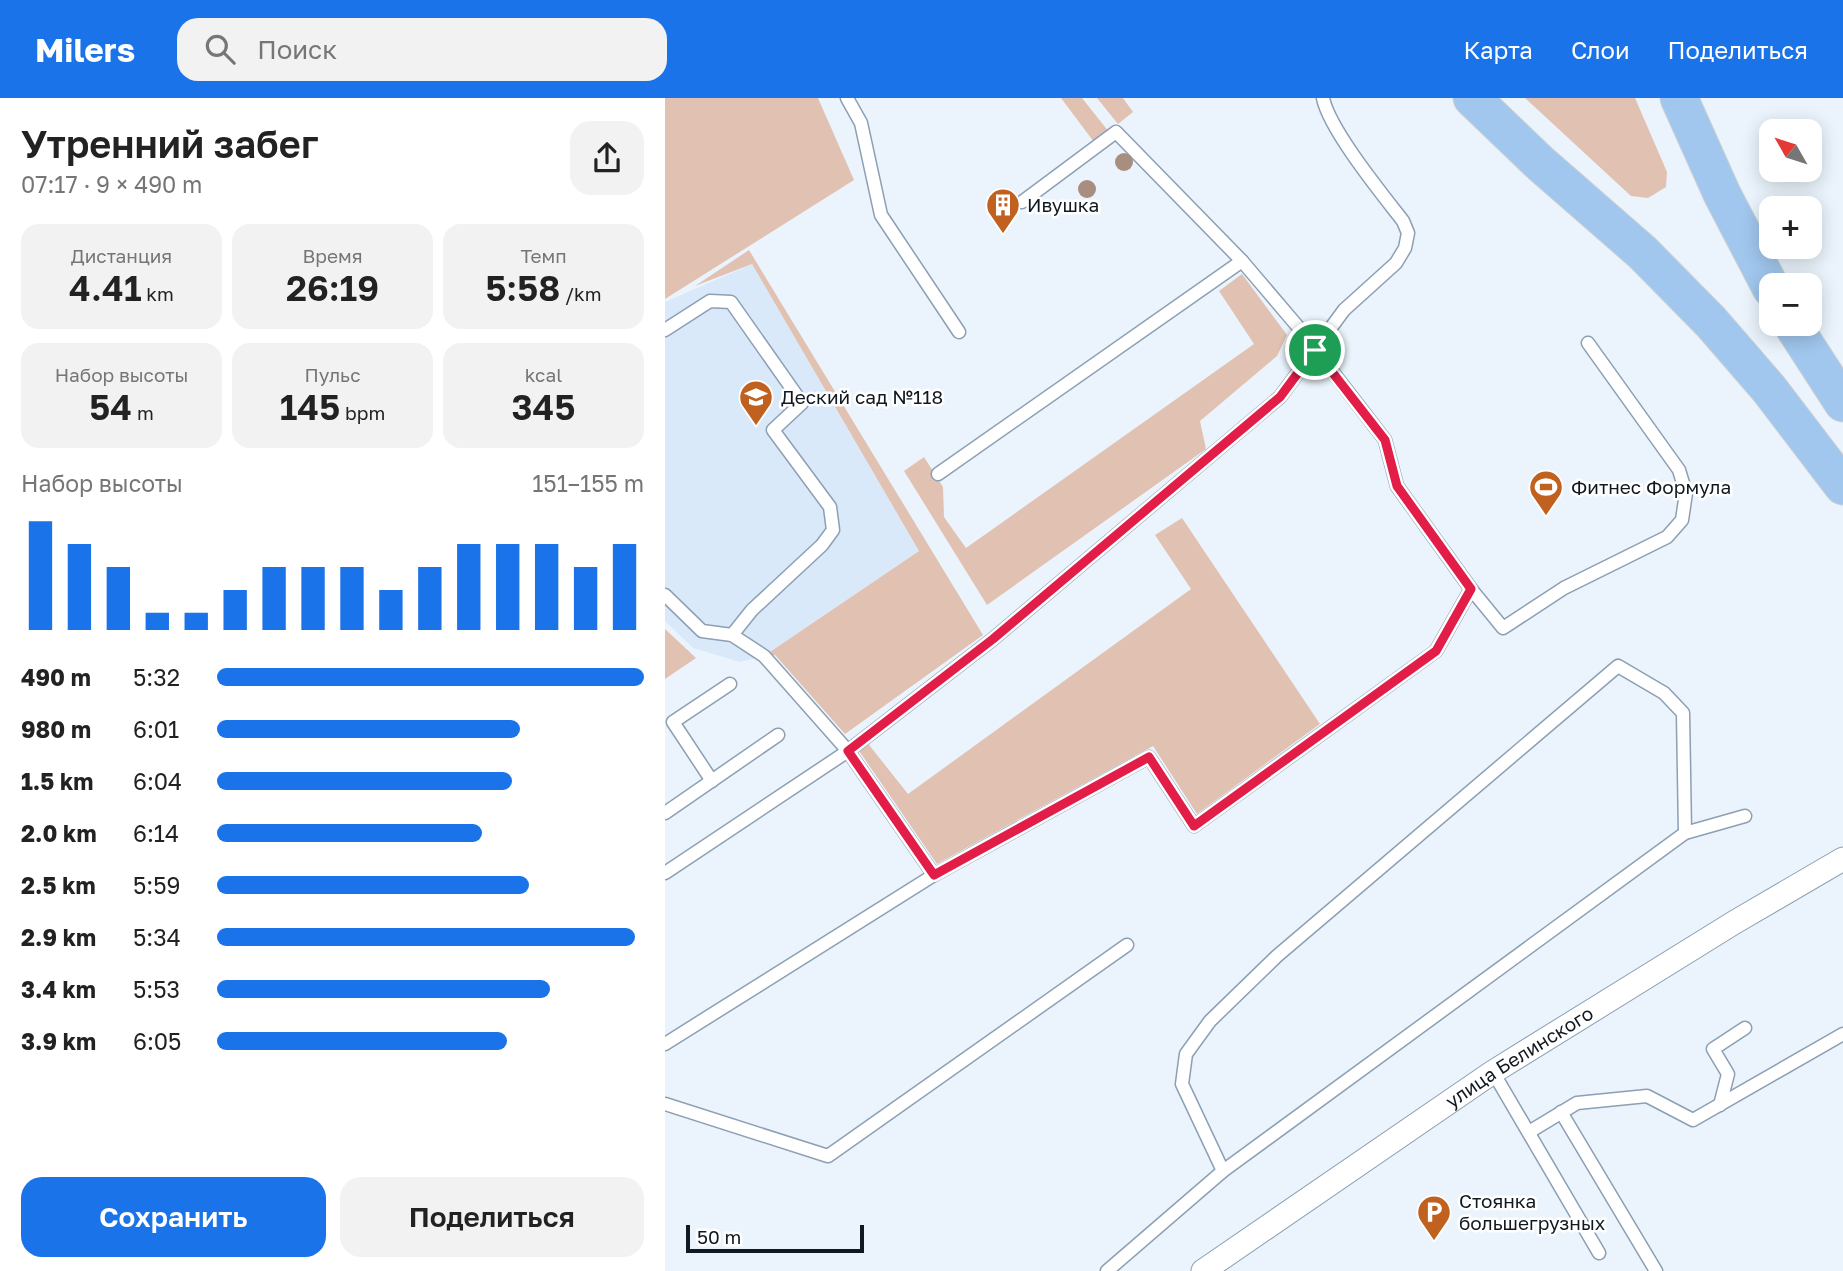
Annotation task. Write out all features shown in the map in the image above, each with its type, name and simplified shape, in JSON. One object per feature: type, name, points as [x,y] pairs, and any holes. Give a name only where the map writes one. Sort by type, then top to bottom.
[{"type":"main road","points":[[1472,98],[1541,164],[1643,253],[1711,322],[1769,389],[1843,486]]},
{"type":"main road","points":[[1679,98],[1722,194],[1763,273]]},
{"type":"main road","points":[[1800,336],[1843,403]]},
{"type":"street","name":"улица Белинского","points":[[1203,1271],[1493,1072],[1723,929],[1843,859]]},
{"type":"lane","points":[[847,98],[861,123],[881,215],[959,332]]},
{"type":"lane","points":[[665,873],[848,751],[993,639],[1280,397],[1344,310],[1396,264],[1405,248],[1408,233],[1403,221],[1325,110],[1323,98]]},
{"type":"lane","points":[[1022,202],[1116,132],[1243,261],[1315,350],[1385,440],[1397,486],[1471,589],[1503,628],[1564,588],[1667,537],[1682,520],[1686,493],[1679,470],[1588,343]]},
{"type":"lane","points":[[938,474],[1243,261]]},
{"type":"lane","points":[[665,330],[710,302],[731,302],[802,402],[773,430],[830,507],[834,530],[822,545],[752,610],[732,635]]},
{"type":"lane","points":[[665,1044],[934,875],[1149,757],[1194,826],[1436,651],[1471,589]]},
{"type":"lane","points":[[665,595],[702,631],[732,635],[764,656],[848,751],[934,875]]},
{"type":"lane","points":[[1223,1171],[1182,1084],[1186,1054],[1210,1021],[1277,956],[1618,666],[1664,693],[1683,713],[1685,833]]},
{"type":"lane","points":[[712,781],[673,722],[730,684]]},
{"type":"lane","points":[[665,813],[778,735]]},
{"type":"lane","points":[[1107,1271],[1223,1171],[1685,833],[1745,816]]},
{"type":"lane","points":[[665,1104],[828,1156],[1127,946]]},
{"type":"lane","points":[[1720,1105],[1728,1074],[1713,1049],[1745,1028]]},
{"type":"lane","points":[[1529,1132],[1577,1103],[1647,1096],[1693,1120],[1843,1034]]},
{"type":"lane","points":[[1493,1072],[1599,1253]]},
{"type":"lane","points":[[1561,1112],[1656,1271]]},
{"type":"shaded area","points":[[665,98],[818,98],[854,180],[665,299]]},
{"type":"shaded area","points":[[1061,98],[1082,98],[1109,132],[1094,142]]},
{"type":"shaded area","points":[[1097,98],[1123,98],[1133,112],[1118,124]]},
{"type":"shaded area","points":[[1525,98],[1635,98],[1667,172],[1666,187],[1648,198],[1631,196]]},
{"type":"shaded area","points":[[749,250],[983,635],[845,734],[775,655],[764,656],[919,551],[752,264],[695,286]]},
{"type":"shaded area","name":"Деский сад №118","points":[[752,264],[919,551],[764,656],[740,662],[693,648],[665,621],[665,302]]},
{"type":"shaded area","points":[[1242,274],[1287,335],[1277,356],[1200,421],[1206,449],[987,605],[904,471],[924,457],[943,487],[944,517],[966,548],[1254,344],[1219,291]]},
{"type":"shaded area","points":[[1182,518],[1320,724],[1197,814],[1153,746],[937,864],[857,748],[866,741],[908,794],[1191,589],[1155,535]]},
{"type":"shaded area","points":[[665,629],[696,658],[665,679]]},
{"type":"place","name":"Ивушка","points":[[1003,235]]},
{"type":"place","name":"Деский сад №118","points":[[756,427]]},
{"type":"place","name":"Фитнес Формула","points":[[1546,517]]},
{"type":"place","name":"Стоянка большегрузных","points":[[1434,1242]]},
{"type":"route","points":[[1315,350],[1385,440],[1397,486],[1471,589],[1436,651],[1194,826],[1149,757],[934,875],[848,751],[993,639],[1128,528],[1280,397],[1315,350]]}]
